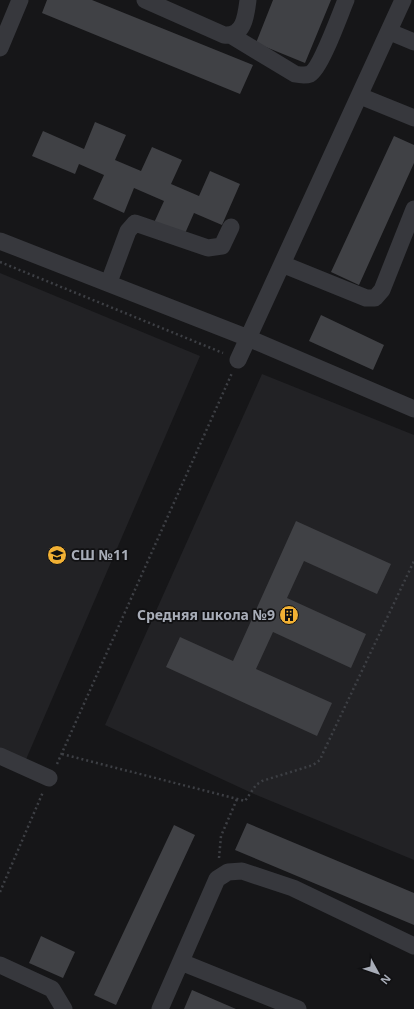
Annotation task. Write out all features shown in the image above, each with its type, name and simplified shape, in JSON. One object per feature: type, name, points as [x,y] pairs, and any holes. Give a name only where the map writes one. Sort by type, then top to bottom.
[{"type":"street","points":[[0,48],[20,0]]},
{"type":"street","points":[[145,0],[224,35],[232,36],[295,74],[303,75],[310,74],[320,61],[346,0]]},
{"type":"street","points":[[232,36],[238,33],[242,27],[248,0]]},
{"type":"street","points":[[238,360],[390,32],[403,0]]},
{"type":"street","points":[[390,32],[414,42]]},
{"type":"street","points":[[360,96],[414,118]]},
{"type":"street","points":[[282,264],[366,298],[376,298],[382,290],[414,209]]},
{"type":"street","points":[[109,282],[128,231],[135,223],[208,248],[222,246],[230,227]]},
{"type":"street","points":[[0,241],[109,282],[248,338],[414,409]]},
{"type":"street","points":[[0,756],[49,778]]},
{"type":"street","points":[[160,1009],[217,879],[228,872],[242,871],[293,888],[414,946]]},
{"type":"street","points":[[181,962],[298,1009]]},
{"type":"street","points":[[0,965],[52,989],[64,1009]]},
{"type":"path","points":[[0,262],[238,360],[62,754],[49,778],[0,892]]},
{"type":"path","points":[[62,754],[245,801],[256,785],[262,781],[313,765],[320,760],[414,560]]},
{"type":"path","points":[[217,879],[221,836],[237,799]]},
{"type":"shaded area","name":"СШ №11","points":[[0,273],[200,356],[24,764],[0,754]]},
{"type":"shaded area","points":[[262,374],[414,435],[414,860],[254,794],[105,725]]},
{"type":"building","points":[[47,0],[92,0],[253,65],[240,94],[42,13]]},
{"type":"building","points":[[273,0],[331,0],[305,63],[256,43]]},
{"type":"building","points":[[95,122],[126,135],[115,160],[141,171],[152,147],[182,160],[171,184],[199,196],[210,171],[240,184],[222,225],[194,213],[183,238],[153,225],[164,201],[134,188],[124,213],[93,199],[104,175],[79,164],[75,174],[32,156],[43,131],[84,149]]},
{"type":"building","points":[[394,136],[414,145],[414,163],[359,285],[331,272]]},
{"type":"building","points":[[321,315],[384,345],[373,370],[309,341]]},
{"type":"building","name":"Средняя школа №9","points":[[296,521],[391,564],[377,594],[304,561],[287,598],[366,634],[351,668],[273,632],[256,669],[332,703],[317,736],[166,667],[180,637],[233,661]]},
{"type":"building","points":[[247,823],[414,893],[414,925],[235,850]]},
{"type":"building","points":[[174,825],[195,835],[116,1005],[94,995]]},
{"type":"building","points":[[41,936],[75,952],[63,978],[29,963]]},
{"type":"building","points":[[192,990],[236,1009],[184,1009]]},
{"type":"place","name":"СШ №11","points":[[57,555]]},
{"type":"place","name":"Средняя школа №9","points":[[289,615]]}]
